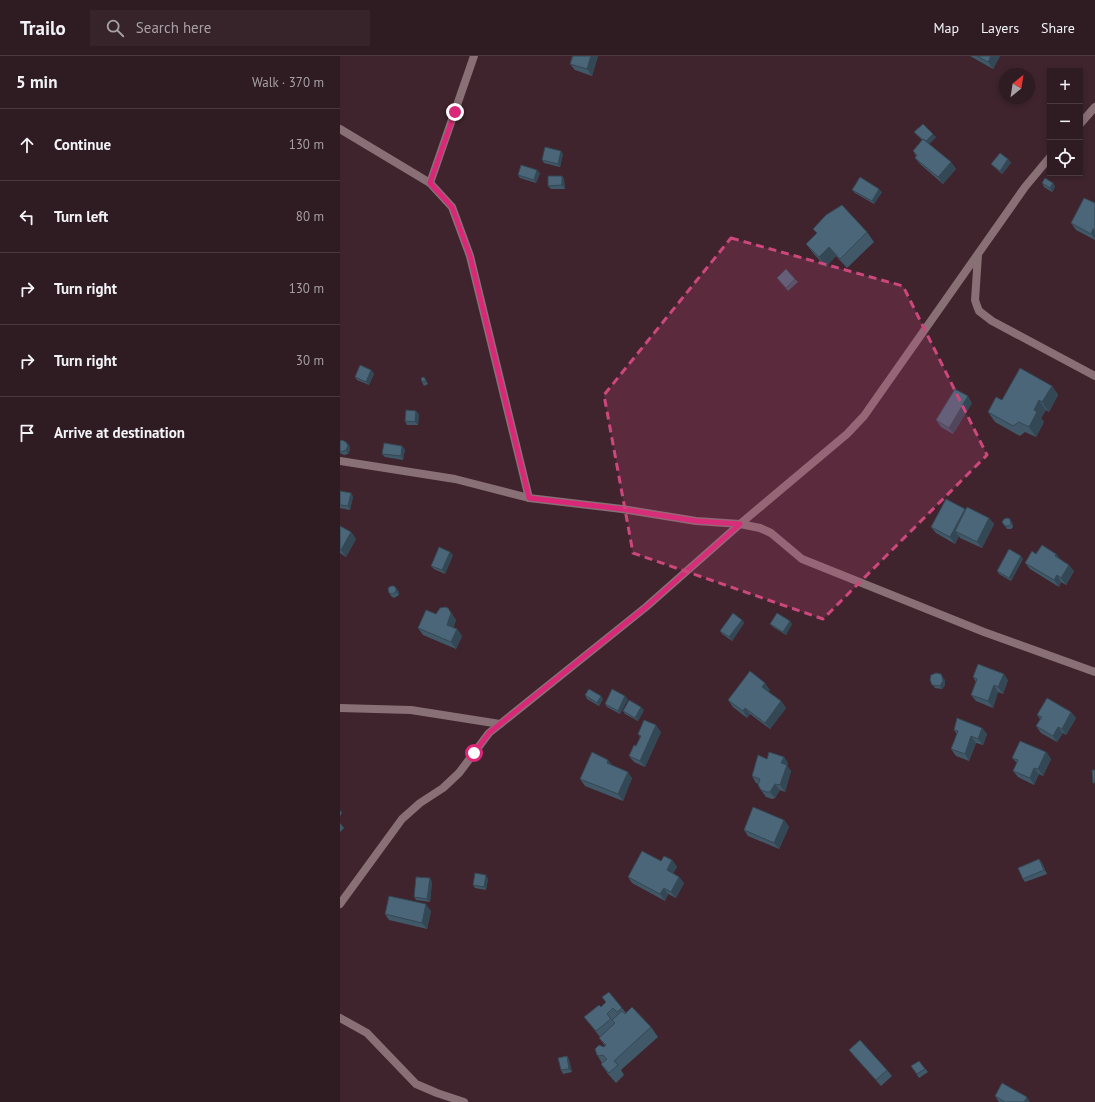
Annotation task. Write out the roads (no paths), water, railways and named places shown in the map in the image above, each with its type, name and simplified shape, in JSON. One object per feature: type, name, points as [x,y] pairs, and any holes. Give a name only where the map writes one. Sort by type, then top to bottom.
[{"type":"street","points":[[430,183],[474,56]]},
{"type":"street","points":[[1083,121],[1095,107]]},
{"type":"street","points":[[340,129],[430,183],[452,207],[470,256],[529,498]]},
{"type":"street","points":[[340,904],[402,819],[420,803],[443,788],[459,773],[489,733],[646,607],[740,524],[855,426],[864,416],[1025,186],[1047,160]]},
{"type":"street","points":[[978,254],[975,300],[979,311],[992,321],[1095,376]]},
{"type":"street","points":[[340,461],[455,479],[529,498],[622,509],[696,521],[740,524],[760,528],[771,533],[802,559],[984,632],[1095,672]]},
{"type":"street","points":[[340,708],[411,710],[500,724]]},
{"type":"street","points":[[340,1018],[367,1033],[416,1084],[464,1102]]}]
